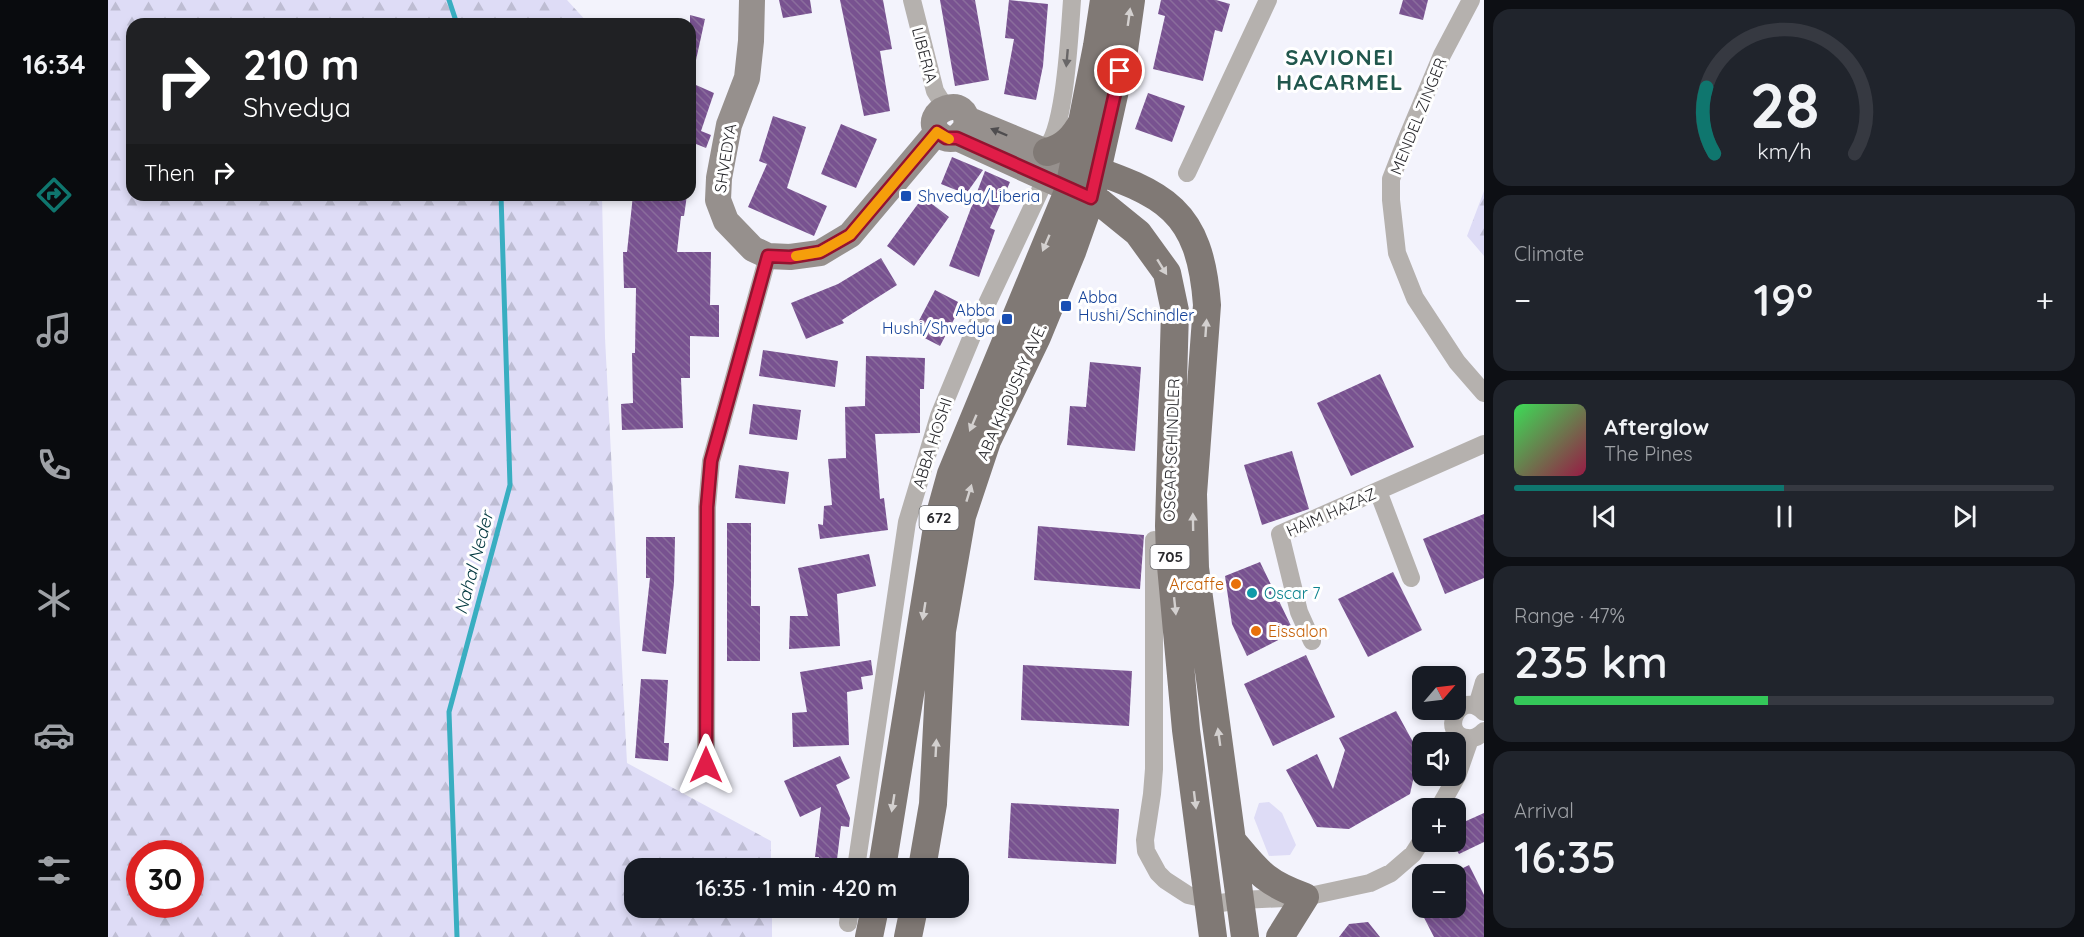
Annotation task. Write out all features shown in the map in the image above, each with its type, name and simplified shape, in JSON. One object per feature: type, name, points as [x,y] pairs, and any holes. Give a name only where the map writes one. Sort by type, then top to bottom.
[{"type":"main road","name":"ABBA HOSHI","points":[[1094,129],[1104,0]]},
{"type":"main road","name":"ABBA HOSHI","points":[[1067,172],[1094,129],[1124,50],[1131,0]]},
{"type":"main road","points":[[1067,172],[1061,147],[1094,129]]},
{"type":"main road","name":"OSCAR SCHINDLER","points":[[1094,129],[1114,163],[1130,182],[1174,209],[1186,224],[1198,251],[1206,282],[1207,305],[1192,520],[1195,568],[1245,937]]},
{"type":"main road","name":"OSCAR SCHINDLER","points":[[1067,172],[1130,182]]},
{"type":"main road","name":"OSCAR SCHINDLER","points":[[1067,172],[1138,233],[1167,273],[1175,311],[1170,555],[1186,730],[1207,905],[1213,937]]},
{"type":"main road","name":"ABA KHOUSHY AVE.","points":[[924,858],[933,804],[942,631],[962,516],[987,441],[1037,337],[1072,252],[1067,172]]},
{"type":"main road","name":"ABA KHOUSHY AVE.","points":[[884,858],[938,521],[951,474],[1067,172]]},
{"type":"main road","points":[[1072,252],[1101,228],[1110,223],[1126,221]]},
{"type":"main road","points":[[1234,843],[1260,874],[1280,888],[1305,897],[1280,937]]},
{"type":"main road","points":[[908,937],[912,918]]},
{"type":"street","name":"SHVEDYA","points":[[752,0],[747,78],[729,125],[719,178],[718,200],[726,221],[753,249],[768,256]]},
{"type":"street","name":"LIBERIA","points":[[912,0],[935,91],[951,124]]},
{"type":"street","name":"ABBA HOSHI","points":[[857,858],[907,522],[939,416],[975,329],[1067,172],[1049,147],[1059,120],[1064,89],[1072,0]]},
{"type":"street","points":[[1187,173],[1268,0]]},
{"type":"street","name":"MENDEL ZINGER","points":[[1471,0],[1442,55],[1408,134],[1391,179],[1391,200],[1397,253],[1415,298],[1457,362],[1484,393]]},
{"type":"street","points":[[706,765],[707,507],[711,461],[768,256],[790,257],[820,252],[850,235],[951,124],[1067,172]]},
{"type":"street","name":"HAIM HAZAZ","points":[[1312,641],[1299,612],[1280,534],[1484,444]]},
{"type":"street","points":[[1378,491],[1411,578]]},
{"type":"street","points":[[1154,540],[1154,769],[1144,840],[1146,852],[1158,873],[1188,895],[1206,899],[1207,905],[1241,900],[1305,897],[1370,883],[1391,873],[1414,852]]},
{"type":"street","points":[[1445,798],[1477,735],[1460,735],[1456,731],[1454,716],[1461,707],[1471,705],[1480,709],[1484,682]]},
{"type":"green space","points":[[108,0],[567,0],[584,18],[126,18],[126,201],[602,201],[605,338],[627,763],[771,841],[771,858],[624,858],[624,918],[772,918],[772,937],[108,937]]},
{"type":"green space","points":[[1484,191],[1484,256],[1467,236]]},
{"type":"green space","points":[[1269,802],[1282,813],[1296,845],[1290,855],[1269,856],[1254,818],[1259,803]]},
{"type":"building","points":[[779,0],[810,0],[812,13],[783,18]]},
{"type":"building","points":[[840,0],[883,0],[892,49],[880,51],[890,111],[864,116]]},
{"type":"building","points":[[940,0],[975,0],[989,80],[955,86]]},
{"type":"building","points":[[1009,0],[1048,4],[1043,66],[1036,100],[1004,94],[1014,39],[1005,38]]},
{"type":"building","points":[[1161,0],[1216,0],[1230,4],[1222,32],[1215,30],[1203,81],[1153,69],[1165,16],[1158,14]]},
{"type":"building","points":[[1403,0],[1428,0],[1423,20],[1399,14]]},
{"type":"building","points":[[690,15],[705,19],[696,60],[696,18],[690,18]]},
{"type":"building","points":[[696,85],[714,93],[701,131],[711,135],[706,148],[696,144]]},
{"type":"building","points":[[1148,93],[1185,106],[1172,142],[1135,129]]},
{"type":"building","points":[[773,116],[806,127],[787,188],[827,206],[814,236],[748,207],[767,164],[759,161]]},
{"type":"building","points":[[841,124],[877,139],[856,188],[821,174]]},
{"type":"building","points":[[952,157],[983,170],[966,194],[941,184]]},
{"type":"building","points":[[985,171],[1010,182],[990,228],[995,230],[979,277],[949,266]]},
{"type":"building","points":[[923,197],[949,217],[914,266],[887,246]]},
{"type":"building","points":[[632,201],[686,201],[684,216],[681,216],[677,252],[711,252],[710,305],[719,305],[719,337],[690,336],[690,378],[681,378],[683,428],[622,430],[621,404],[633,403],[632,353],[635,353],[636,288],[624,288],[623,252],[627,252]]},
{"type":"building","points":[[881,258],[897,285],[842,320],[844,323],[806,339],[791,303],[838,284]]},
{"type":"building","points":[[935,290],[962,304],[940,346],[913,332]]},
{"type":"building","points":[[763,350],[838,361],[835,387],[759,376]]},
{"type":"building","points":[[866,356],[925,358],[924,389],[920,389],[920,433],[875,434],[880,499],[884,498],[888,530],[820,539],[818,524],[823,525],[824,506],[832,505],[828,459],[846,458],[845,407],[865,406]]},
{"type":"building","points":[[1090,362],[1141,367],[1135,451],[1067,445],[1070,406],[1086,407]]},
{"type":"building","points":[[1380,374],[1414,447],[1351,476],[1317,403]]},
{"type":"building","points":[[753,404],[801,410],[797,440],[749,434]]},
{"type":"building","points":[[1292,451],[1309,509],[1262,525],[1244,465]]},
{"type":"building","points":[[739,465],[789,472],[785,504],[735,498]]},
{"type":"building","points":[[1484,514],[1484,578],[1445,594],[1423,539]]},
{"type":"building","points":[[727,523],[751,523],[751,606],[760,606],[760,661],[727,661]]},
{"type":"building","points":[[1038,526],[1144,535],[1140,589],[1034,580]]},
{"type":"building","points":[[646,537],[675,537],[674,583],[666,654],[642,651],[650,578],[646,578]]},
{"type":"building","points":[[869,554],[876,586],[837,594],[840,646],[789,649],[790,616],[808,616],[798,568]]},
{"type":"building","name":"Oscar 7","points":[[1260,562],[1294,632],[1247,656],[1232,624],[1225,576]]},
{"type":"building","points":[[1393,572],[1422,630],[1368,657],[1338,599]]},
{"type":"building","points":[[1306,655],[1335,717],[1273,746],[1244,684]]},
{"type":"building","points":[[871,660],[873,675],[861,677],[863,689],[847,692],[849,745],[793,747],[792,713],[807,712],[800,672]]},
{"type":"building","points":[[1023,665],[1132,671],[1129,726],[1021,720]]},
{"type":"building","points":[[641,679],[668,680],[664,743],[669,743],[668,761],[635,758]]},
{"type":"building","points":[[1396,711],[1412,740],[1410,794],[1349,829],[1317,827],[1286,770],[1317,754],[1333,789],[1345,750],[1339,738]]},
{"type":"building","points":[[840,756],[850,778],[836,785],[850,818],[849,827],[841,826],[837,858],[815,857],[821,807],[800,817],[784,781]]},
{"type":"building","points":[[1011,803],[1119,809],[1116,864],[1008,858]]},
{"type":"building","points":[[1484,813],[1484,842],[1466,851],[1466,821]]},
{"type":"building","points":[[1469,865],[1484,895],[1484,937],[1434,937],[1424,918],[1466,918],[1466,866]]},
{"type":"building","points":[[1368,922],[1380,937],[1339,937],[1349,924]]},
{"type":"waterway","name":"Nahal Neder","points":[[449,0],[455,18]]},
{"type":"waterway","name":"Nahal Neder","points":[[457,937],[449,712],[510,485],[501,201]]},
{"type":"slow traffic","points":[[796,256],[820,252],[850,235],[937,132],[949,139]]},
{"type":"place","name":"Shvedya/Liberia","points":[[906,196]]},
{"type":"place","name":"Abba Hushi/Schindler","points":[[1066,306]]},
{"type":"place","name":"Abba Hushi/Shvedya","points":[[1007,319]]},
{"type":"place","name":"Arcaffe","points":[[1236,584]]},
{"type":"place","name":"Oscar 7","points":[[1252,593]]},
{"type":"place","name":"Eissalon","points":[[1256,631]]},
{"type":"district","name":"SAVIONEI HACARMEL","points":[[1340,70]]},
{"type":"route","points":[[706,765],[707,507],[711,461],[768,256],[790,257],[820,252],[850,235],[937,132],[946,138],[957,138],[1091,198],[1120,71]]}]
